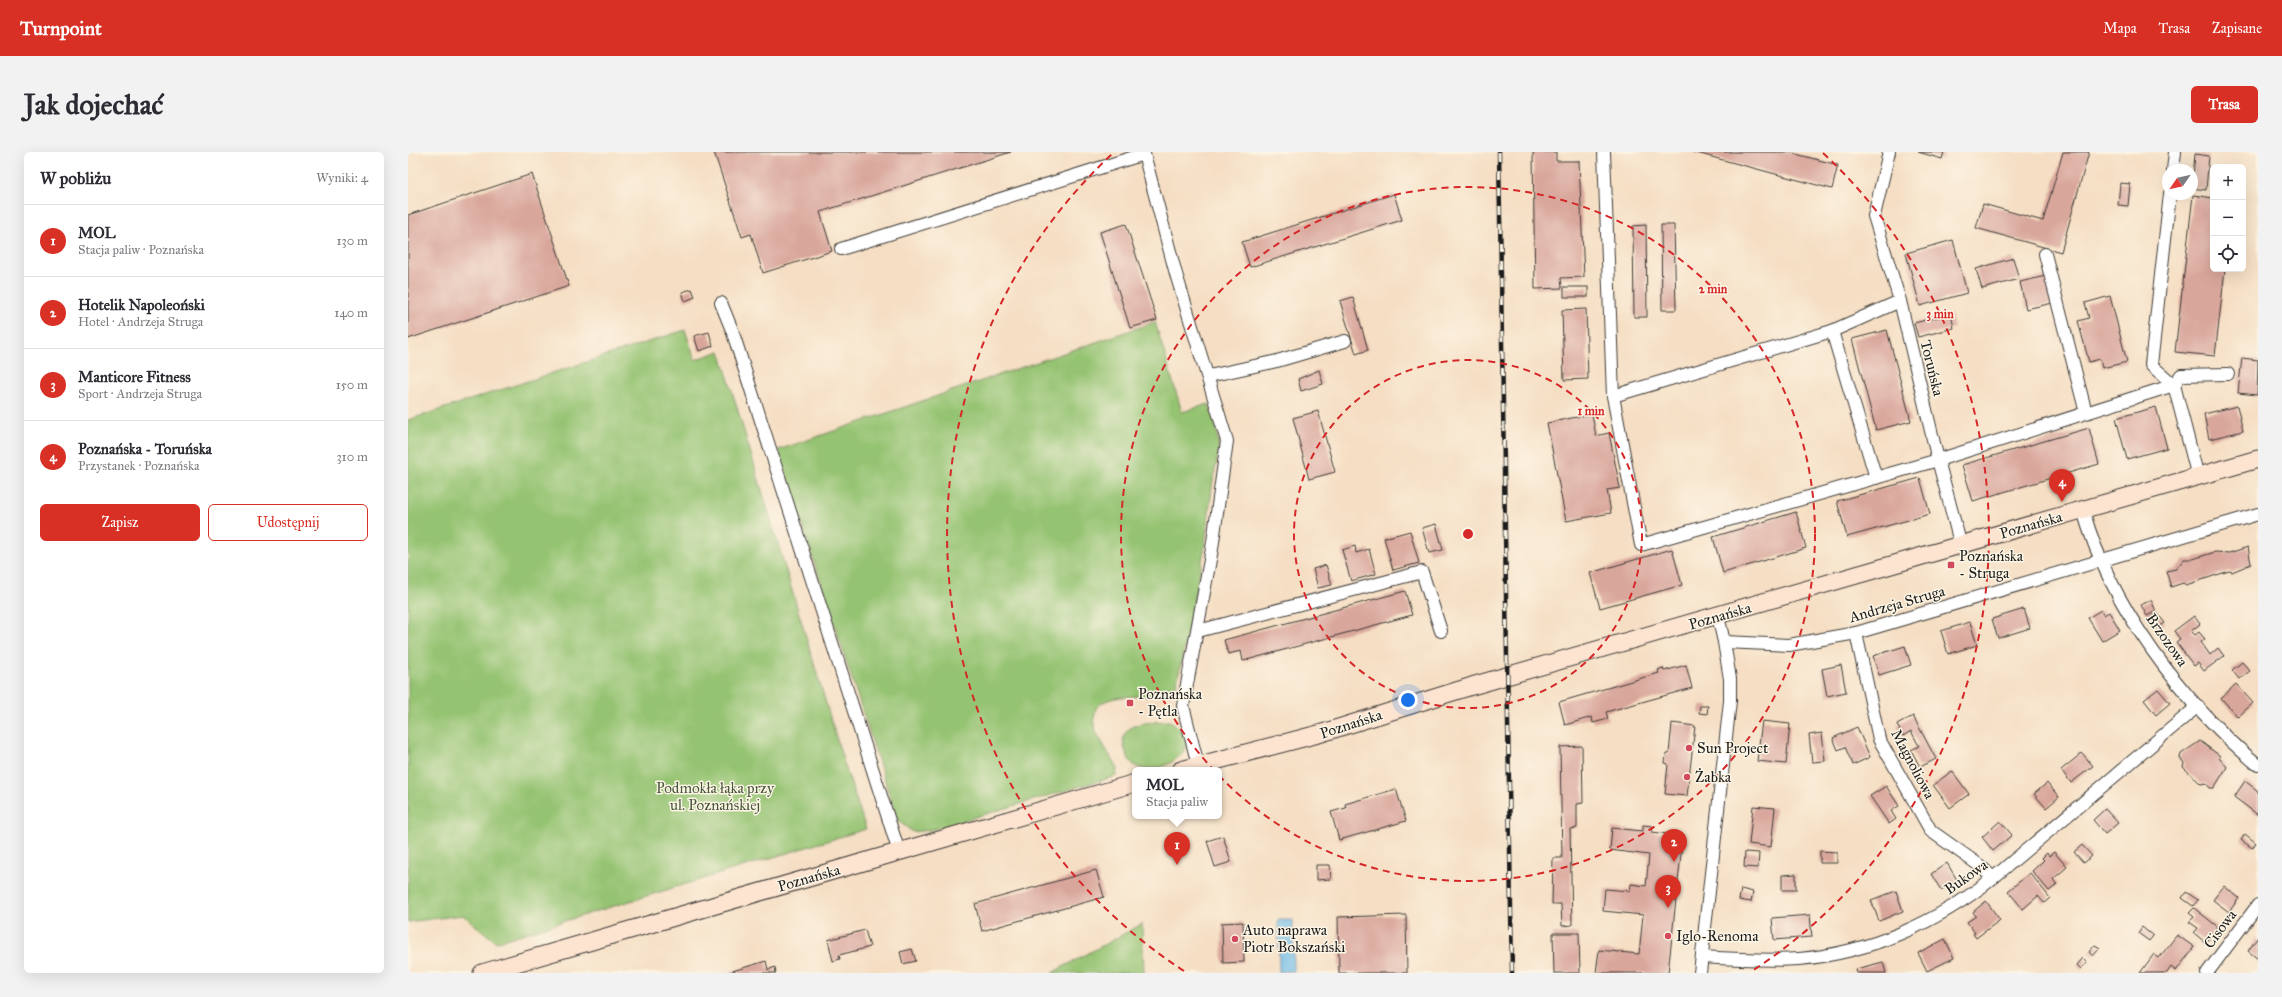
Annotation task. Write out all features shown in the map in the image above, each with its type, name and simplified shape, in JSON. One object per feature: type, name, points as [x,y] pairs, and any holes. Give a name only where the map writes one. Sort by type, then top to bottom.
[{"type":"main road","name":"Poznańska","points":[[1191,767],[1314,735],[1472,686],[2258,459]]},
{"type":"main road","name":"Poznańska","points":[[482,973],[1132,785]]},
{"type":"street","points":[[1604,152],[1613,396],[1641,545],[1938,460],[2174,385],[2181,375],[2228,374]]},
{"type":"street","name":"Toruńska","points":[[1889,152],[1874,216],[1900,301],[1938,460],[1961,546]]},
{"type":"street","points":[[2174,164],[2175,152]]},
{"type":"street","points":[[841,249],[1147,153],[1176,274],[1209,376],[1227,441],[1212,549],[1183,706],[1198,765]]},
{"type":"street","points":[[2169,200],[2150,365],[2174,385],[2198,477]]},
{"type":"street","points":[[2045,254],[2086,413]]},
{"type":"street","points":[[1613,396],[1832,331],[1900,301]]},
{"type":"street","points":[[721,303],[732,330],[899,852]]},
{"type":"street","points":[[1832,331],[1876,478]]},
{"type":"street","points":[[1209,376],[1277,361],[1345,340]]},
{"type":"street","name":"Brzozowa","points":[[2083,510],[2092,540],[2136,624],[2169,672],[2198,706],[2258,765]]},
{"type":"street","name":"Andrzeja Struga","points":[[1724,642],[1789,645],[1856,633],[2258,514]]},
{"type":"street","points":[[1198,631],[1422,572],[1442,631]]},
{"type":"street","points":[[1700,973],[1730,701],[1730,679],[1718,616]]},
{"type":"street","name":"Magnoliowa","points":[[1856,633],[1879,739],[1930,831],[1979,865],[1993,878]]},
{"type":"street","name":"Bukowa","points":[[1702,957],[1785,960],[1826,956],[1886,939],[1931,919],[1963,900],[1993,878],[2198,706]]},
{"type":"street","name":"Cisowa","points":[[2207,973],[2258,905]]},
{"type":"green space","points":[[1155,322],[1182,412],[1209,404],[1217,431],[1219,451],[1213,480],[1204,551],[1177,683],[1170,690],[1161,694],[1115,698],[1104,702],[1096,708],[1094,719],[1096,732],[1117,768],[1116,776],[931,830],[913,832],[898,821],[778,450]]},
{"type":"green space","name":"Podmokła łąka przy ul. Poznańskiej","points":[[685,330],[695,360],[720,351],[843,760],[866,829],[496,942],[463,915],[408,922],[408,420]]},
{"type":"green space","points":[[1170,721],[1182,731],[1186,742],[1183,751],[1176,759],[1166,765],[1160,767],[1138,767],[1132,763],[1126,754],[1124,738],[1126,732],[1131,727],[1138,724]]},
{"type":"green space","points":[[1142,924],[1144,973],[1052,973]]},
{"type":"water","points":[[1278,920],[1293,920],[1294,971],[1279,972]]},
{"type":"building","points":[[714,152],[1011,152],[820,212],[832,251],[763,273],[751,234],[742,237]]},
{"type":"building","points":[[1533,152],[1556,152],[1556,161],[1579,161],[1584,277],[1561,278],[1562,288],[1535,289]]},
{"type":"building","points":[[1693,152],[1788,152],[1838,165],[1832,189]]},
{"type":"building","points":[[1918,152],[1944,152],[1942,159]]},
{"type":"building","points":[[2063,152],[2089,152],[2061,252],[1976,228],[1983,204],[2043,221]]},
{"type":"building","points":[[2195,154],[2209,156],[2206,190],[2198,189],[2198,164],[2194,164]]},
{"type":"building","points":[[532,174],[569,286],[408,339],[408,215]]},
{"type":"building","points":[[2120,183],[2130,184],[2128,206],[2118,205]]},
{"type":"building","points":[[1394,194],[1402,220],[1250,267],[1242,242]]},
{"type":"building","points":[[2198,196],[2210,198],[2210,272],[2225,272],[2215,356],[2175,352],[2192,200],[2198,200]]},
{"type":"building","points":[[1126,224],[1157,320],[1130,328],[1100,232]]},
{"type":"building","points":[[1646,225],[1647,317],[1634,317],[1633,226]]},
{"type":"building","points":[[1661,225],[1674,225],[1676,310],[1662,310]]},
{"type":"building","points":[[1953,240],[1967,293],[1920,306],[1906,253]]},
{"type":"building","points":[[2013,258],[2019,279],[1982,289],[1976,269]]},
{"type":"building","points":[[2046,276],[2053,303],[2026,309],[2020,282]]},
{"type":"building","points":[[1564,287],[1588,287],[1588,297],[1564,297]]},
{"type":"building","points":[[692,289],[695,297],[685,301],[682,292]]},
{"type":"building","points":[[2110,296],[2127,362],[2102,368],[2100,359],[2089,362],[2078,321],[2089,318],[2085,303]]},
{"type":"building","points":[[1353,297],[1368,350],[1356,354],[1340,301]]},
{"type":"building","points":[[1586,309],[1588,379],[1564,380],[1562,310]]},
{"type":"building","points":[[1951,314],[1954,328],[1918,337],[1914,323]]},
{"type":"building","points":[[1887,330],[1911,421],[1876,430],[1852,339]]},
{"type":"building","points":[[709,332],[713,346],[699,351],[694,336]]},
{"type":"building","points":[[2242,358],[2258,360],[2257,395],[2238,393]]},
{"type":"building","points":[[1319,370],[1323,384],[1301,391],[1298,379]]},
{"type":"building","points":[[2237,406],[2243,431],[2209,439],[2204,414]]},
{"type":"building","points":[[2156,407],[2167,448],[2127,459],[2116,418]]},
{"type":"building","points":[[1318,411],[1335,472],[1309,479],[1293,418]]},
{"type":"building","points":[[1592,414],[1596,436],[1609,433],[1620,488],[1607,490],[1611,513],[1566,521],[1547,423]]},
{"type":"building","points":[[2089,428],[2099,464],[1973,501],[1962,465]]},
{"type":"building","points":[[1920,478],[1930,514],[1847,537],[1837,501]]},
{"type":"building","points":[[1796,512],[1806,548],[1723,573],[1713,537]]},
{"type":"building","points":[[1436,524],[1443,550],[1429,553],[1422,528]]},
{"type":"building","points":[[1410,531],[1419,563],[1393,570],[1384,538]]},
{"type":"building","points":[[1355,546],[1356,553],[1369,549],[1376,574],[1351,581],[1342,550]]},
{"type":"building","points":[[2248,547],[2251,564],[2232,572],[2229,571],[2186,585],[2183,583],[2171,587],[2166,571],[2176,569],[2184,559],[2193,559],[2215,552],[2229,553]]},
{"type":"building","points":[[1672,549],[1682,585],[1600,608],[1590,573]]},
{"type":"building","points":[[1326,565],[1332,585],[1318,588],[1313,569]]},
{"type":"building","points":[[1405,591],[1412,615],[1243,661],[1241,651],[1228,654],[1224,640]]},
{"type":"building","points":[[2151,600],[2156,611],[2147,616],[2141,605]]},
{"type":"building","points":[[2024,609],[2030,628],[1998,638],[1992,619]]},
{"type":"building","points":[[2101,610],[2104,615],[2109,612],[2120,630],[2102,641],[2088,618]]},
{"type":"building","points":[[2157,613],[2165,623],[2157,628],[2150,618]]},
{"type":"building","points":[[2194,616],[2200,624],[2191,631],[2195,635],[2199,632],[2205,639],[2201,642],[2210,655],[2218,648],[2224,656],[2204,671],[2198,663],[2194,666],[2176,642],[2180,639],[2174,631]]},
{"type":"building","points":[[1970,622],[1977,645],[1948,654],[1941,631]]},
{"type":"building","points":[[1905,646],[1911,665],[1879,675],[1873,656]]},
{"type":"building","points":[[2242,662],[2250,671],[2239,679],[2232,670]]},
{"type":"building","points":[[1686,665],[1692,688],[1606,712],[1608,719],[1593,723],[1592,717],[1565,725],[1559,702],[1659,673],[1658,670],[1663,668],[1664,671]]},
{"type":"building","points":[[1841,665],[1846,692],[1827,696],[1822,669]]},
{"type":"building","points":[[2236,684],[2253,703],[2238,717],[2221,698]]},
{"type":"building","points":[[2158,689],[2170,703],[2156,715],[2144,700]]},
{"type":"building","points":[[1700,706],[1708,706],[1707,714],[1699,713]]},
{"type":"building","points":[[1913,716],[1936,759],[1920,767],[1911,750],[1919,746],[1911,731],[1903,736],[1897,725]]},
{"type":"building","points":[[1762,721],[1790,724],[1786,764],[1757,761]]},
{"type":"building","points":[[1672,723],[1695,726],[1687,796],[1665,794],[1668,764],[1665,763],[1666,754],[1669,754]]},
{"type":"building","points":[[1857,727],[1870,757],[1853,765],[1845,747],[1838,750],[1833,738]]},
{"type":"building","points":[[1822,733],[1825,761],[1812,762],[1809,735]]},
{"type":"building","points":[[2200,741],[2220,756],[2219,758],[2227,767],[2214,788],[2210,788],[2206,783],[2201,784],[2183,767],[2184,763],[2180,758],[2181,754]]},
{"type":"building","points":[[1582,746],[1583,803],[1577,804],[1577,828],[1570,829],[1572,925],[1562,926],[1561,904],[1552,904],[1553,858],[1562,858],[1560,747]]},
{"type":"building","points":[[2082,753],[2093,766],[2071,783],[2061,770]]},
{"type":"building","points":[[1952,771],[1969,794],[1950,808],[1933,785]]},
{"type":"building","points":[[2245,781],[2258,791],[2258,815],[2234,797]]},
{"type":"building","points":[[2047,783],[2059,797],[2046,808],[2034,794]]},
{"type":"building","points":[[1886,786],[1899,806],[1891,811],[1896,819],[1889,824],[1870,796]]},
{"type":"building","points":[[1396,789],[1406,821],[1339,840],[1331,812],[1346,808],[1345,804]]},
{"type":"building","points":[[1753,806],[1775,808],[1771,847],[1749,844]]},
{"type":"building","points":[[2105,809],[2118,823],[2105,834],[2093,820]]},
{"type":"building","points":[[2000,821],[2012,835],[1993,851],[1982,837]]},
{"type":"building","points":[[1643,825],[1653,826],[1652,832],[1683,836],[1668,973],[1596,973],[1599,950],[1639,954],[1643,915],[1603,911],[1605,889],[1630,891],[1631,884],[1646,886],[1649,855],[1610,850],[1612,828],[1643,831]]},
{"type":"building","points":[[2245,834],[2256,843],[2252,848],[2241,840]]},
{"type":"building","points":[[1223,836],[1231,862],[1215,867],[1207,841]]},
{"type":"building","points":[[2082,845],[2092,856],[2084,863],[2074,852]]},
{"type":"building","points":[[1820,851],[1837,852],[1837,863],[1820,863]]},
{"type":"building","points":[[1745,852],[1759,853],[1758,868],[1744,867]]},
{"type":"building","points":[[2054,852],[2067,867],[2053,879],[2057,885],[2049,891],[2032,871],[2044,860],[2042,858],[2047,853],[2049,856]]},
{"type":"building","points":[[1947,863],[1957,880],[1941,890],[1931,874]]},
{"type":"building","points":[[1316,865],[1330,865],[1331,879],[1316,880]]},
{"type":"building","points":[[1096,870],[1104,897],[982,931],[975,904]]},
{"type":"building","points":[[2030,873],[2050,898],[2044,903],[2038,896],[2023,909],[2008,891]]},
{"type":"building","points":[[1796,874],[1796,890],[1782,890],[1782,875]]},
{"type":"building","points":[[2224,886],[2239,898],[2229,912],[2213,900]]},
{"type":"building","points":[[1741,889],[1753,892],[1751,902],[1739,900]]},
{"type":"building","points":[[1896,891],[1903,911],[1879,921],[1871,900]]},
{"type":"building","points":[[2186,892],[2198,900],[2193,906],[2182,898]]},
{"type":"building","points":[[1986,901],[2000,920],[1976,938],[1973,934],[1975,933],[1967,922],[1976,916],[1973,912]]},
{"type":"building","points":[[2194,908],[2218,927],[2206,943],[2194,933],[2198,928],[2189,922],[2194,917],[2189,913]]},
{"type":"building","points":[[1406,915],[1407,973],[1339,973],[1338,917]]},
{"type":"building","points":[[1810,915],[1812,937],[1774,940],[1772,918]]},
{"type":"building","points":[[1243,922],[1244,962],[1223,963],[1222,923]]},
{"type":"building","points":[[2142,927],[2153,936],[2149,941],[2138,933]]},
{"type":"building","points":[[865,930],[870,947],[839,955],[840,959],[833,961],[828,940]]},
{"type":"building","points":[[1553,933],[1579,933],[1580,973],[1554,973]]},
{"type":"building","points":[[2177,935],[2194,947],[2176,971],[2171,967],[2167,973],[2140,973],[2154,954],[2159,958]]},
{"type":"building","points":[[2258,937],[2258,959],[2248,951]]},
{"type":"building","points":[[1945,939],[1954,958],[1927,971],[1918,953]]},
{"type":"building","points":[[2095,945],[2100,948],[2093,956],[2089,952]]},
{"type":"building","points":[[912,949],[916,961],[903,964],[900,952]]},
{"type":"building","points":[[2083,958],[2087,962],[2081,969],[2077,965]]},
{"type":"building","points":[[766,961],[768,970],[775,967],[776,973],[726,973]]},
{"type":"building","points":[[1883,962],[1886,973],[1857,973],[1856,969]]},
{"type":"railway","points":[[1499,152],[1512,973]]},
{"type":"place","name":"Poznańska - Toruńska","points":[[2062,502]]},
{"type":"place","name":"Poznańska - Struga","points":[[1951,565]]},
{"type":"place","name":"Poznańska - Pętla","points":[[1130,703]]},
{"type":"place","name":"Sun Project","points":[[1689,748]]},
{"type":"place","name":"Żabka","points":[[1687,777]]},
{"type":"place","name":"Hotelik Napoleoński","points":[[1674,862]]},
{"type":"place","name":"MOL","points":[[1177,865]]},
{"type":"place","name":"Manticore Fitness","points":[[1668,908]]},
{"type":"place","name":"Iglo-Renoma","points":[[1668,936]]},
{"type":"place","name":"Auto naprawa Piotr Bokszański","points":[[1235,939]]}]
